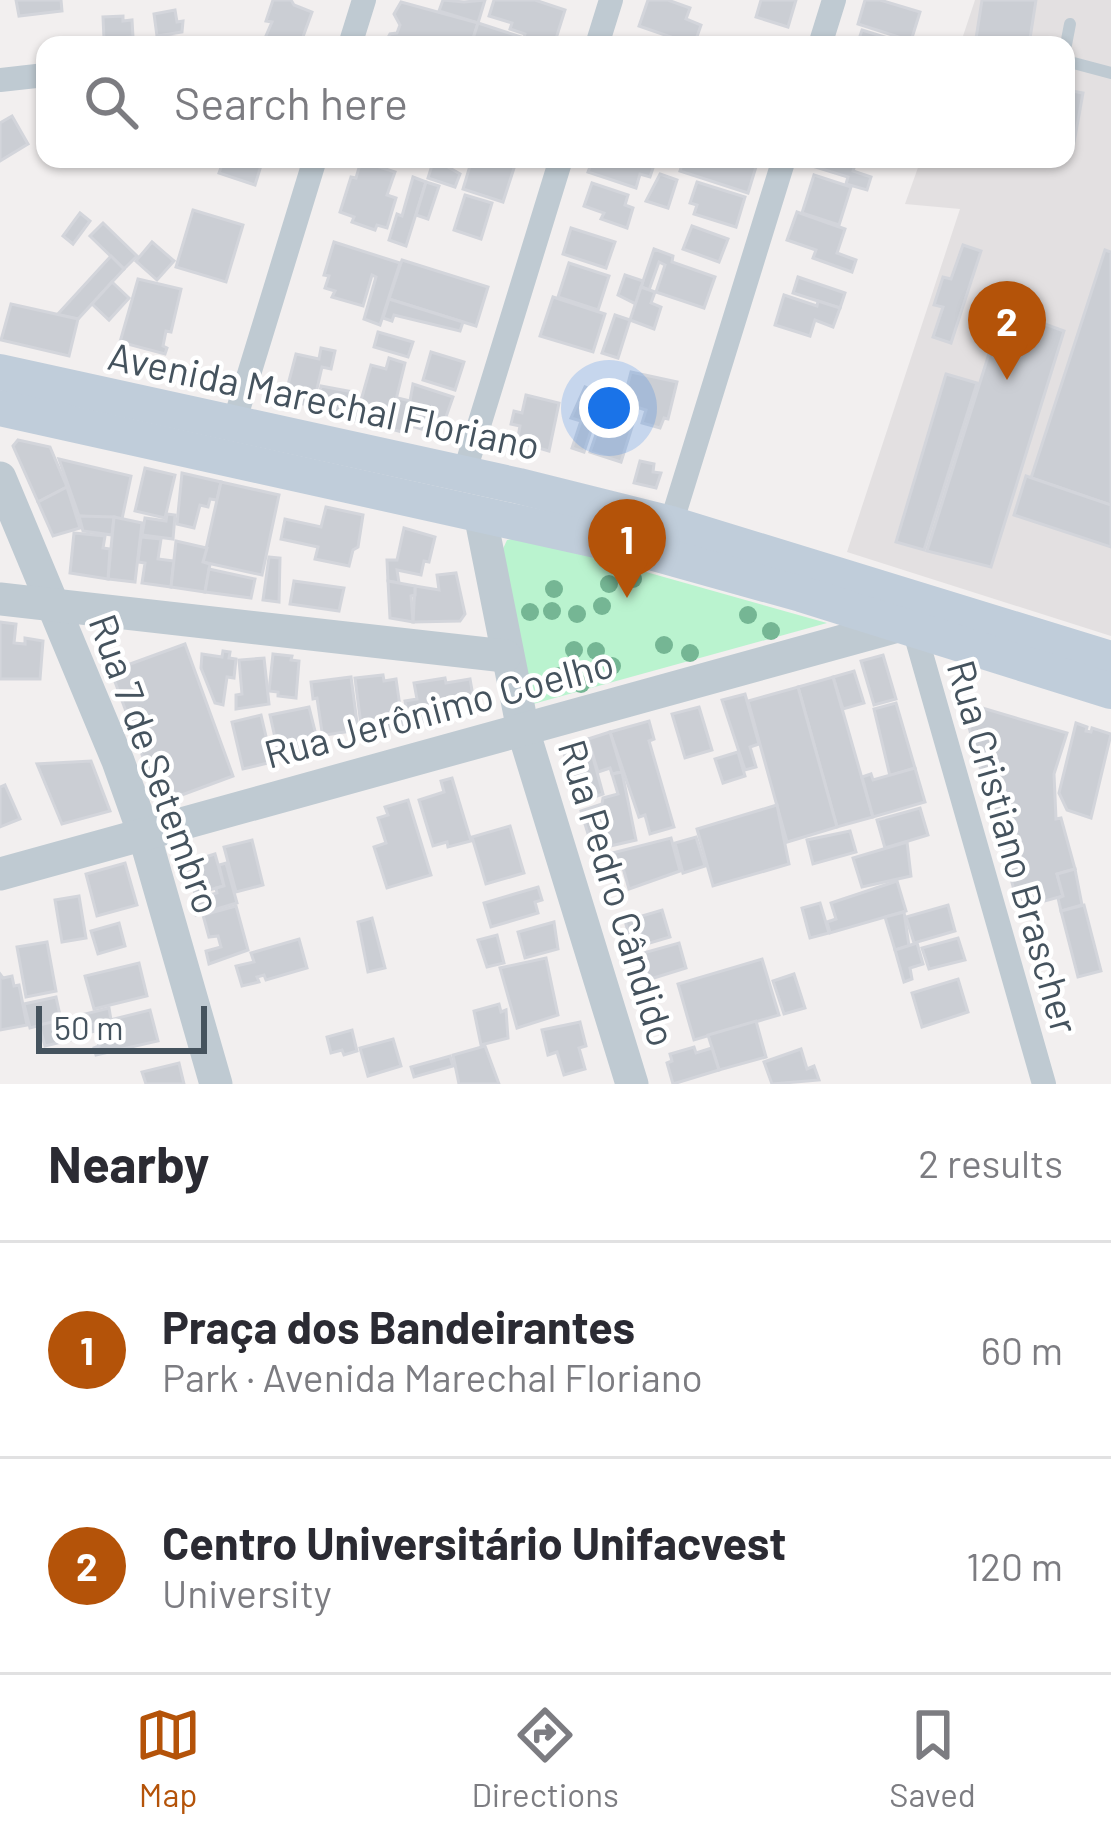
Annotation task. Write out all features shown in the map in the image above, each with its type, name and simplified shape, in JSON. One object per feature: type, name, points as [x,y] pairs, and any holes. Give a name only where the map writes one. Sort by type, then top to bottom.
[{"type":"main road","name":"Avenida Marechal Floriano","points":[[0,373],[671,524],[1111,659]]},
{"type":"main road","name":"Avenida Marechal Floriano","points":[[0,408],[668,557],[1111,691]]},
{"type":"street","points":[[353,36],[364,0]]},
{"type":"street","points":[[600,36],[611,0]]},
{"type":"street","points":[[823,36],[834,0]]},
{"type":"street","points":[[0,80],[36,76]]},
{"type":"street","points":[[234,423],[312,168]]},
{"type":"street","points":[[464,474],[558,168]]},
{"type":"street","points":[[671,524],[781,168]]},
{"type":"street","name":"Rua 7 de Setembro","points":[[0,478],[144,834],[216,1084]]},
{"type":"street","name":"Rua Pedro Cândido","points":[[480,514],[523,730],[632,1084]]},
{"type":"street","points":[[0,599],[505,656]]},
{"type":"street","name":"Rua Jerônimo Coelho","points":[[0,874],[907,627]]},
{"type":"street","name":"Rua Cristiano Brascher","points":[[907,627],[1043,1084]]},
{"type":"lane","points":[[1068,36],[1070,24]]},
{"type":"lane","points":[[1075,66],[1111,73]]},
{"type":"shaded area","points":[[975,0],[1111,0],[1111,636],[847,552],[960,209],[905,204],[918,168],[1075,168],[1075,36],[963,36]]},
{"type":"green space","points":[[522,537],[827,623],[533,704],[502,551],[507,540]]},
{"type":"building","points":[[16,0],[61,0],[62,11],[19,16]]},
{"type":"building","points":[[273,0],[291,0],[312,12],[303,36],[266,36],[272,22],[266,21]]},
{"type":"building","points":[[443,0],[485,0],[478,23],[439,11]]},
{"type":"building","points":[[494,0],[535,0],[565,10],[557,36],[524,36],[510,29],[512,23],[489,16]]},
{"type":"building","points":[[648,0],[668,0],[690,8],[686,19],[701,25],[697,36],[668,36],[639,26]]},
{"type":"building","points":[[761,0],[796,0],[788,27],[756,17]]},
{"type":"building","points":[[865,0],[920,12],[913,36],[895,36],[858,24]]},
{"type":"building","points":[[982,0],[1036,0],[1030,36],[976,36]]},
{"type":"building","points":[[401,2],[478,23],[474,36],[389,36],[400,25],[394,14]]},
{"type":"building","points":[[175,10],[177,22],[183,21],[182,32],[157,36],[154,14]]},
{"type":"building","points":[[103,17],[132,20],[133,36],[104,36]]},
{"type":"building","points":[[478,23],[518,36],[474,36]]},
{"type":"building","points":[[1075,92],[1083,93],[1075,137]]},
{"type":"building","points":[[12,116],[28,144],[0,161],[0,123]]},
{"type":"building","points":[[221,168],[260,168],[255,185],[219,173]]},
{"type":"building","points":[[359,168],[395,172],[387,195],[396,198],[387,228],[377,225],[375,230],[340,212],[351,177],[356,178]]},
{"type":"building","points":[[431,168],[450,168],[460,174],[455,187],[428,178]]},
{"type":"building","points":[[469,168],[514,168],[503,202],[463,189]]},
{"type":"building","points":[[590,168],[653,168],[650,177],[640,174],[636,188],[588,172]]},
{"type":"building","points":[[681,168],[756,168],[748,193]]},
{"type":"building","points":[[819,168],[854,168],[871,177],[867,190],[846,184],[848,177]]},
{"type":"building","points":[[660,174],[677,180],[668,208],[646,201]]},
{"type":"building","points":[[814,175],[851,187],[839,225],[802,213]]},
{"type":"building","points":[[413,177],[426,182],[406,246],[389,240],[397,214],[402,216]]},
{"type":"building","points":[[426,182],[439,186],[428,219],[416,215]]},
{"type":"building","points":[[697,182],[745,197],[736,227],[694,214],[697,205],[690,203]]},
{"type":"building","points":[[592,183],[628,195],[625,205],[633,208],[627,228],[601,219],[604,213],[584,206]]},
{"type":"building","points":[[465,195],[492,203],[481,239],[454,230]]},
{"type":"building","points":[[193,210],[243,225],[226,282],[176,267]]},
{"type":"building","points":[[797,212],[845,229],[837,253],[856,260],[852,272],[813,258],[816,250],[787,240]]},
{"type":"building","points":[[80,213],[90,221],[73,244],[63,236]]},
{"type":"building","points":[[103,223],[137,256],[124,269],[90,236]]},
{"type":"building","points":[[692,226],[728,239],[719,262],[683,249]]},
{"type":"building","points":[[571,228],[615,242],[606,268],[563,254]]},
{"type":"building","points":[[152,242],[174,261],[157,280],[136,261]]},
{"type":"building","points":[[334,242],[400,263],[380,325],[364,319],[376,277],[372,275],[363,306],[332,297],[335,291],[325,288]]},
{"type":"building","points":[[963,245],[981,251],[951,343],[933,337],[943,307],[934,305],[943,277],[951,279]]},
{"type":"building","points":[[654,249],[673,256],[672,262],[715,277],[704,308],[656,292],[665,265],[659,262],[649,290],[641,287]]},
{"type":"building","points":[[1105,250],[1111,252],[1111,505],[1031,478]]},
{"type":"building","points":[[111,256],[124,269],[78,319],[57,315]]},
{"type":"building","points":[[402,260],[488,287],[476,326],[389,299]]},
{"type":"building","points":[[569,263],[609,276],[598,310],[558,297]]},
{"type":"building","points":[[625,275],[643,281],[636,304],[618,295]]},
{"type":"building","points":[[798,277],[845,293],[840,308],[793,293]]},
{"type":"building","points":[[138,279],[181,289],[171,332],[166,331],[165,354],[120,342]]},
{"type":"building","points":[[112,282],[129,298],[109,320],[92,304]]},
{"type":"building","points":[[641,287],[655,292],[651,303],[661,307],[654,329],[630,320]]},
{"type":"building","points":[[784,295],[840,308],[833,327],[815,320],[810,336],[775,325]]},
{"type":"building","points":[[553,297],[605,314],[593,352],[540,336]]},
{"type":"building","points":[[389,299],[463,322],[460,331],[394,315],[392,321],[383,318]]},
{"type":"building","points":[[11,304],[78,319],[69,356],[1,340]]},
{"type":"building","points":[[1003,309],[1064,331],[991,567],[927,551]]},
{"type":"building","points":[[615,315],[630,320],[618,358],[602,353]]},
{"type":"building","points":[[378,332],[413,342],[408,357],[374,347]]},
{"type":"building","points":[[321,348],[335,351],[331,369],[322,367],[313,406],[284,400],[296,354],[319,359]]},
{"type":"building","points":[[431,352],[464,362],[455,390],[423,380]]},
{"type":"building","points":[[389,358],[405,363],[390,424],[375,420],[373,426],[350,420],[355,403],[360,404],[371,365],[386,369]]},
{"type":"building","points":[[631,372],[677,382],[668,419],[664,418],[660,428],[642,423],[646,410],[623,403]]},
{"type":"building","points":[[946,374],[977,383],[924,550],[896,542]]},
{"type":"building","points":[[413,384],[453,397],[441,431],[411,426],[415,412],[411,412],[405,433],[391,429],[398,398],[410,401]]},
{"type":"building","points":[[321,386],[353,392],[349,414],[317,408]]},
{"type":"building","points":[[585,387],[603,394],[584,452],[572,448],[581,421],[571,418]]},
{"type":"building","points":[[526,395],[559,403],[549,451],[525,444],[526,439],[518,437],[520,426],[511,424],[514,411],[522,413]]},
{"type":"building","points":[[609,397],[637,411],[621,462],[590,452]]},
{"type":"building","points":[[18,440],[50,447],[67,487],[38,502],[13,446]]},
{"type":"building","points":[[59,459],[131,476],[122,519],[79,516]]},
{"type":"building","points":[[640,461],[654,464],[653,472],[661,473],[656,488],[634,483]]},
{"type":"building","points":[[145,468],[175,475],[165,518],[135,511]]},
{"type":"building","points":[[182,473],[221,482],[217,500],[210,499],[208,507],[200,505],[194,528],[177,524]]},
{"type":"building","points":[[1026,476],[1111,505],[1111,547],[1014,515]]},
{"type":"building","points":[[221,482],[279,495],[262,575],[203,562]]},
{"type":"building","points":[[67,487],[80,528],[53,536],[38,502]]},
{"type":"building","points":[[326,507],[363,515],[358,547],[349,566],[315,559],[318,547],[281,539],[285,519],[321,527]]},
{"type":"building","points":[[167,514],[175,515],[173,539],[142,535],[145,518],[166,521]]},
{"type":"building","points":[[79,516],[114,517],[112,535],[83,531]]},
{"type":"building","points":[[114,517],[142,523],[135,582],[108,579]]},
{"type":"building","points":[[404,528],[435,537],[429,562],[424,561],[421,575],[397,570],[399,583],[388,581],[387,560],[397,560]]},
{"type":"building","points":[[74,533],[105,536],[103,548],[110,549],[108,579],[70,573]]},
{"type":"building","points":[[141,537],[161,539],[158,559],[174,561],[171,587],[142,583]]},
{"type":"building","points":[[176,541],[207,548],[203,562],[210,564],[205,592],[171,587]]},
{"type":"building","points":[[269,557],[280,558],[279,602],[263,600]]},
{"type":"building","points":[[209,569],[255,579],[251,598],[205,592]]},
{"type":"building","points":[[456,573],[465,614],[460,621],[413,622],[415,586],[439,590],[437,575]]},
{"type":"building","points":[[294,581],[344,588],[339,611],[290,604]]},
{"type":"building","points":[[388,581],[415,586],[413,622],[390,618]]},
{"type":"building","points":[[0,622],[16,624],[14,643],[25,644],[25,638],[43,641],[40,679],[0,679]]},
{"type":"building","points":[[185,644],[233,776],[160,803],[111,671]]},
{"type":"building","points":[[223,651],[236,659],[234,678],[227,677],[223,705],[215,703],[201,668],[202,654],[222,657]]},
{"type":"building","points":[[273,654],[299,661],[296,698],[269,691]]},
{"type":"building","points":[[883,655],[896,699],[874,705],[861,661]]},
{"type":"building","points":[[264,658],[269,704],[236,709],[236,695],[242,694],[239,660]]},
{"type":"building","points":[[854,671],[864,703],[843,709],[833,677]]},
{"type":"building","points":[[383,675],[384,681],[396,679],[403,727],[362,733],[355,678]]},
{"type":"building","points":[[351,677],[358,730],[319,736],[311,682]]},
{"type":"building","points":[[833,677],[873,817],[837,827],[798,687]]},
{"type":"building","points":[[445,678],[446,683],[470,679],[476,713],[409,724],[405,701],[417,699],[414,683]]},
{"type":"building","points":[[798,687],[837,827],[787,842],[748,701]]},
{"type":"building","points":[[745,694],[759,744],[750,747],[756,767],[745,770],[722,700]]},
{"type":"building","points":[[962,702],[1067,733],[1054,774],[1056,819],[1061,818],[1075,869],[1057,874],[1063,896],[1019,908]]},
{"type":"building","points":[[896,703],[915,768],[890,776],[874,709]]},
{"type":"building","points":[[309,707],[319,747],[279,756],[270,715]]},
{"type":"building","points":[[699,707],[712,750],[685,758],[672,714]]},
{"type":"building","points":[[261,715],[272,762],[243,769],[232,722]]},
{"type":"building","points":[[649,721],[654,739],[649,741],[674,827],[650,834],[645,815],[639,817],[610,732]]},
{"type":"building","points":[[1076,723],[1087,727],[1086,731],[1092,728],[1111,734],[1091,818],[1067,810],[1059,793]]},
{"type":"building","points":[[610,732],[622,772],[612,774],[610,768],[598,772],[588,739]]},
{"type":"building","points":[[588,739],[603,794],[579,802],[563,750],[565,745]]},
{"type":"building","points":[[738,752],[745,776],[723,783],[715,759]]},
{"type":"building","points":[[91,761],[110,811],[62,824],[37,764]]},
{"type":"building","points":[[915,768],[925,802],[873,817],[862,777],[871,774],[873,780]]},
{"type":"building","points":[[622,772],[636,840],[593,850],[581,811],[618,794],[612,774]]},
{"type":"building","points":[[452,778],[471,841],[433,846],[419,800],[444,792],[441,781]]},
{"type":"building","points":[[5,785],[20,819],[0,827],[0,787]]},
{"type":"building","points":[[408,800],[431,875],[387,888],[374,847],[386,843],[378,818],[388,815],[385,807]]},
{"type":"building","points":[[777,805],[789,864],[713,886],[697,829]]},
{"type":"building","points":[[920,808],[928,835],[885,848],[877,820]]},
{"type":"building","points":[[510,826],[524,873],[486,884],[472,837]]},
{"type":"building","points":[[850,831],[856,852],[813,864],[807,840]]},
{"type":"building","points":[[696,837],[705,866],[683,873],[675,843]]},
{"type":"building","points":[[671,838],[680,871],[629,889],[612,853]]},
{"type":"building","points":[[252,840],[263,885],[236,892],[224,847]]},
{"type":"building","points":[[907,842],[911,876],[862,887],[853,858]]},
{"type":"building","points":[[215,854],[224,886],[195,894],[186,863]]},
{"type":"building","points":[[125,863],[137,905],[97,916],[86,874]]},
{"type":"building","points":[[226,863],[237,903],[196,915],[192,900],[217,893],[216,888],[224,886],[219,865]]},
{"type":"building","points":[[1075,869],[1082,905],[1061,911],[1058,898],[1063,896],[1057,874]]},
{"type":"building","points":[[897,881],[906,911],[830,933],[827,922],[836,919],[831,903]]},
{"type":"building","points":[[538,887],[542,900],[535,902],[538,913],[491,927],[484,903]]},
{"type":"building","points":[[79,896],[86,938],[62,942],[55,900]]},
{"type":"building","points":[[820,903],[829,933],[810,938],[802,908]]},
{"type":"building","points":[[948,905],[955,931],[914,943],[906,917]]},
{"type":"building","points":[[1084,905],[1101,971],[1078,977],[1061,911]]},
{"type":"building","points":[[236,906],[248,950],[209,964],[206,951],[221,947],[218,936],[209,937],[203,915]]},
{"type":"building","points":[[662,910],[670,937],[633,948],[625,921]]},
{"type":"building","points":[[904,912],[909,946],[895,950],[885,917]]},
{"type":"building","points":[[372,918],[385,968],[368,972],[358,922]]},
{"type":"building","points":[[554,922],[558,949],[525,958],[518,932]]},
{"type":"building","points":[[119,923],[125,946],[98,954],[91,931]]},
{"type":"building","points":[[497,935],[504,963],[487,967],[478,940]]},
{"type":"building","points":[[958,938],[965,960],[929,969],[922,948]]},
{"type":"building","points":[[299,939],[307,968],[266,980],[264,975],[257,977],[259,982],[242,986],[236,966],[254,962],[251,953]]},
{"type":"building","points":[[47,942],[56,991],[26,997],[17,947]]},
{"type":"building","points":[[679,943],[686,968],[644,981],[636,955]]},
{"type":"building","points":[[917,943],[923,964],[910,968],[912,979],[904,982],[895,950]]},
{"type":"building","points":[[546,958],[558,1015],[517,1028],[500,968]]},
{"type":"building","points":[[762,959],[779,1015],[694,1040],[678,984]]},
{"type":"building","points":[[139,963],[147,996],[94,1009],[85,976]]},
{"type":"building","points":[[0,974],[12,976],[14,986],[19,985],[27,1025],[0,1030]]},
{"type":"building","points":[[794,974],[805,1008],[784,1014],[773,981]]},
{"type":"building","points":[[958,979],[968,1012],[922,1027],[912,993]]},
{"type":"building","points":[[56,997],[61,1020],[30,1028],[24,1004]]},
{"type":"building","points":[[499,1004],[501,1012],[506,1010],[508,1038],[481,1045],[474,1011]]},
{"type":"building","points":[[109,1008],[111,1020],[94,1024],[96,1031],[74,1036],[69,1018]]},
{"type":"building","points":[[150,1010],[158,1041],[96,1055],[94,1024]]},
{"type":"building","points":[[69,1018],[75,1039],[45,1046],[39,1025]]},
{"type":"building","points":[[756,1021],[766,1057],[719,1070],[708,1035]]},
{"type":"building","points":[[580,1022],[586,1046],[579,1048],[585,1069],[564,1075],[557,1052],[548,1055],[542,1030]]},
{"type":"building","points":[[352,1030],[357,1051],[331,1053],[327,1037]]},
{"type":"building","points":[[393,1039],[401,1066],[368,1076],[360,1048]]},
{"type":"building","points":[[485,1046],[499,1084],[459,1084],[453,1055]]},
{"type":"building","points":[[694,1047],[696,1053],[712,1048],[719,1070],[673,1084],[667,1063],[672,1061],[670,1054]]},
{"type":"building","points":[[801,1049],[807,1069],[814,1066],[819,1080],[772,1084],[764,1062]]},
{"type":"building","points":[[450,1056],[453,1066],[414,1077],[411,1067]]},
{"type":"building","points":[[179,1063],[184,1084],[146,1084],[142,1072]]},
{"type":"place","name":"Centro Universitário Unifacvest","points":[[1007,380]]},
{"type":"place","name":"Praça dos Bandeirantes","points":[[627,598]]}]
